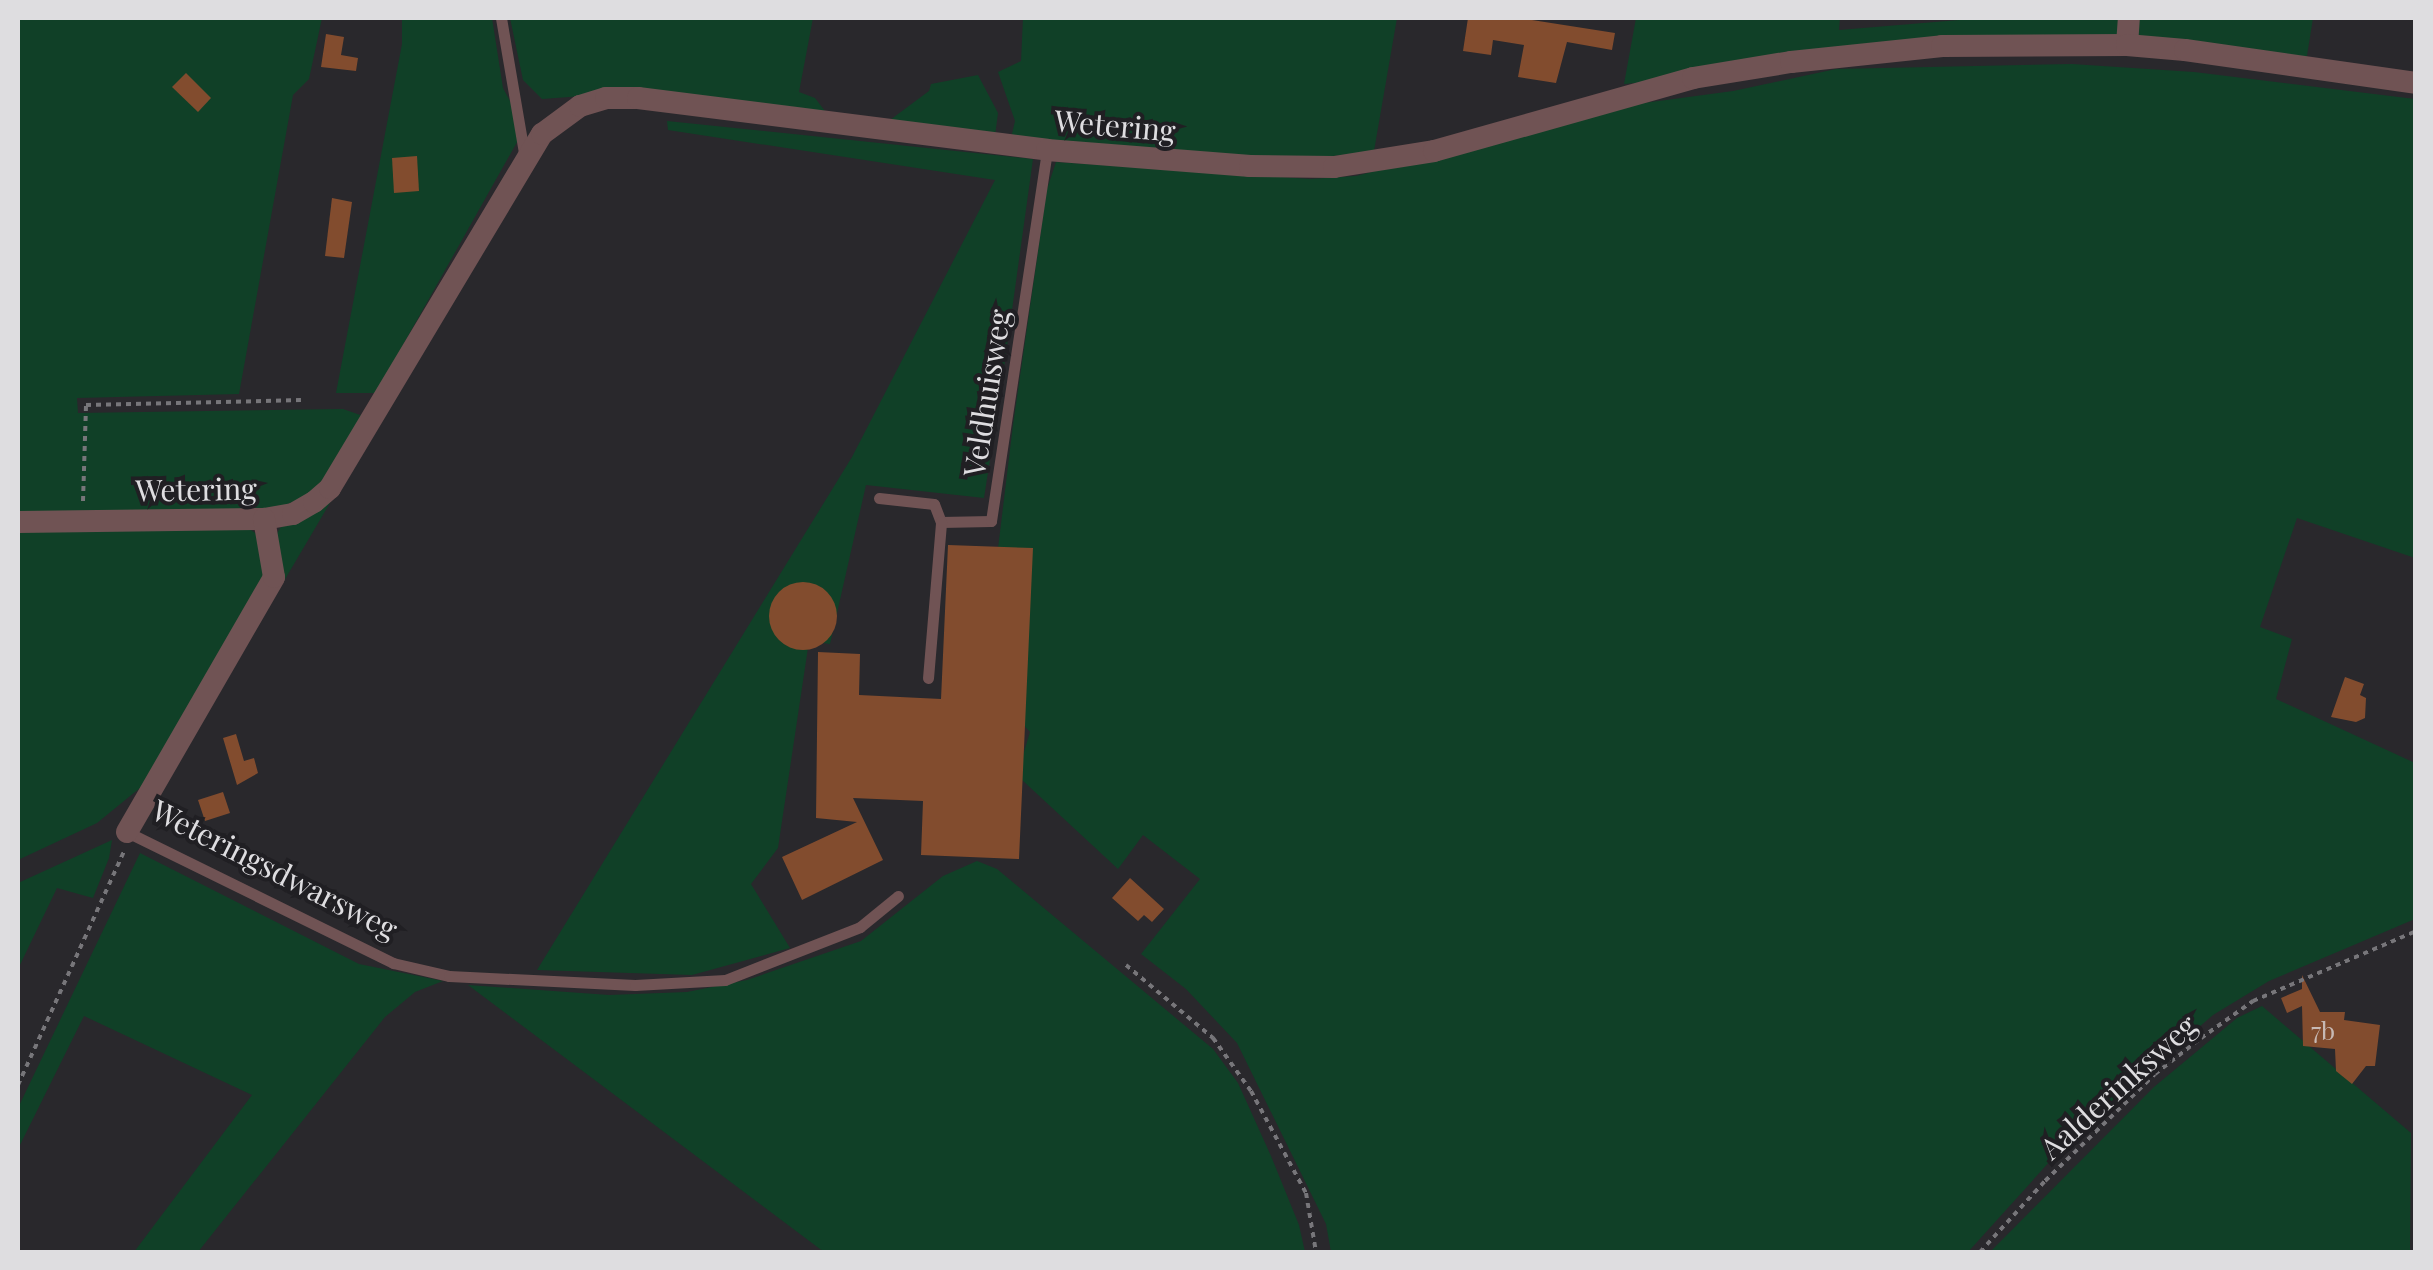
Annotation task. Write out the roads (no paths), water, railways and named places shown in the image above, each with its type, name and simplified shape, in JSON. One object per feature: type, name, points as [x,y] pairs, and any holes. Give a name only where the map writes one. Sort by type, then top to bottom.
[{"type":"street","points":[[2127,45],[2130,18]]},
{"type":"street","name":"Wetering","points":[[18,522],[264,519],[293,514],[330,488],[525,158],[542,134],[580,106],[606,98],[638,98],[1047,150],[1250,166],[1350,166],[1434,151],[1693,78],[1792,62],[1942,46],[2127,45],[2416,83]]},
{"type":"street","name":"Weteringsdwarsweg","points":[[127,832],[274,576],[264,519]]},
{"type":"lane","points":[[501,18],[525,158]]},
{"type":"lane","name":"Veldhuisweg","points":[[879,498],[934,504],[941,522],[991,520],[1047,150]]},
{"type":"lane","points":[[928,678],[941,522]]},
{"type":"lane","name":"Weteringsdwarsweg","points":[[127,832],[375,956],[449,976],[635,986],[725,980],[860,927],[898,896]]}]
